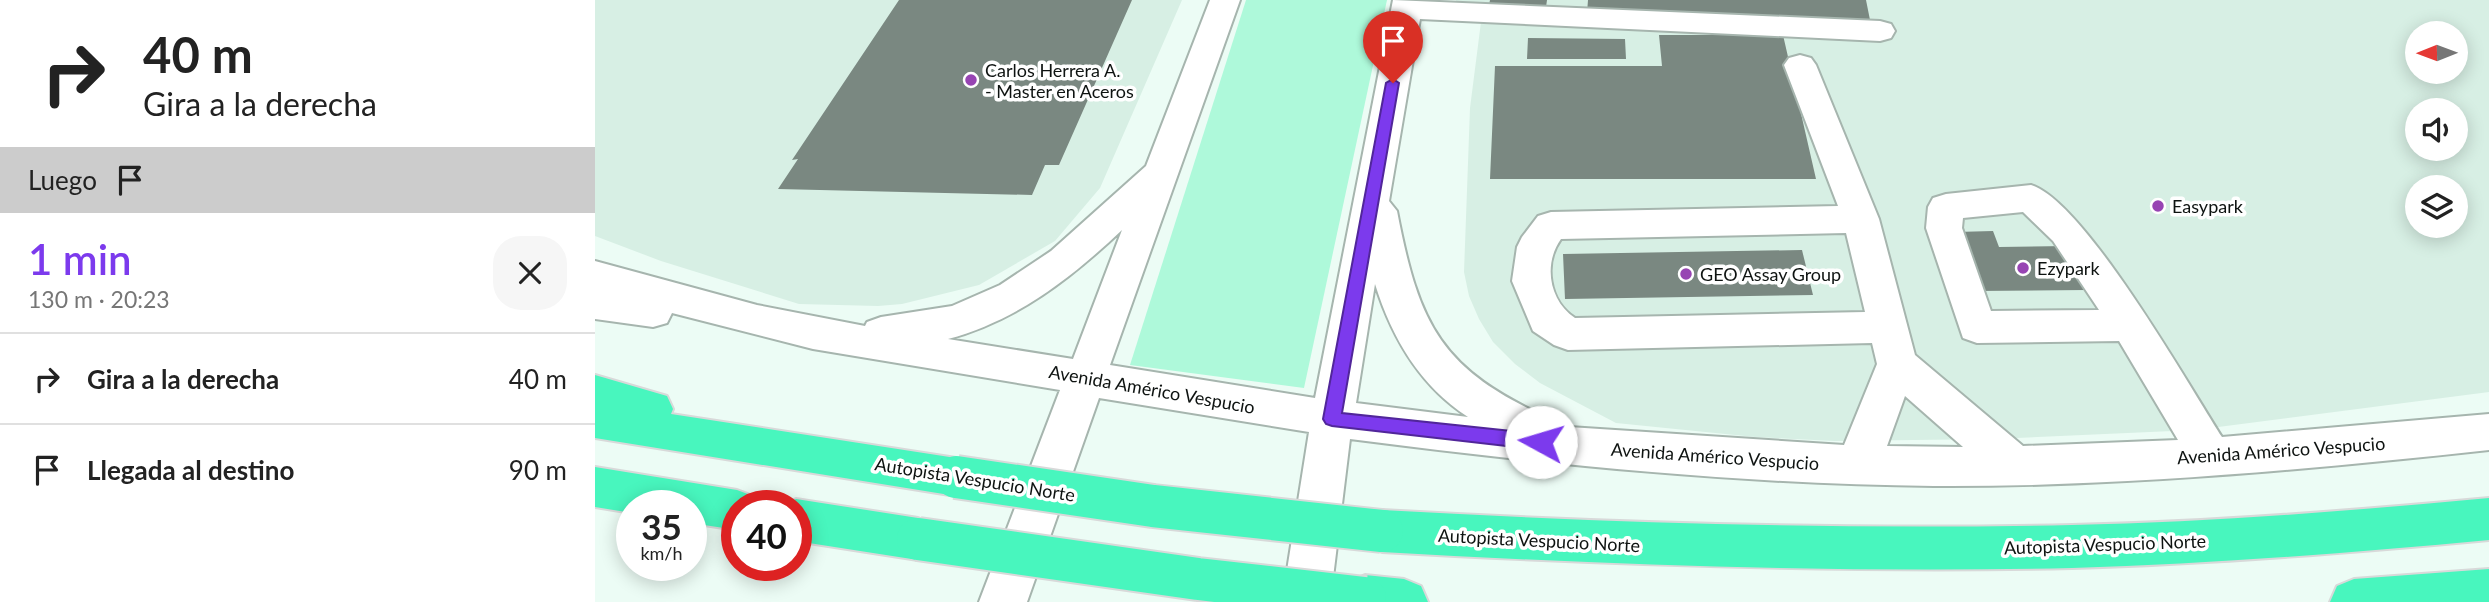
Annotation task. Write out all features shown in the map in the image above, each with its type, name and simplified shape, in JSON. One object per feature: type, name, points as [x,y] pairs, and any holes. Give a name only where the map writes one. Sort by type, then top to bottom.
[{"type":"highway","points":[[595,392],[671,415],[742,444]]},
{"type":"highway","name":"Autopista Vespucio Norte","points":[[595,420],[1153,506],[1382,531],[1699,548],[1922,550],[2249,538],[2489,519]]},
{"type":"highway","points":[[595,487],[721,507]]},
{"type":"highway","points":[[812,522],[1198,579],[1384,600]]},
{"type":"highway","points":[[2354,602],[2489,590]]},
{"type":"street","points":[[1003,602],[1225,0]]},
{"type":"street","points":[[1306,602],[1332,419],[1407,5],[1565,9],[1880,31]]},
{"type":"street","points":[[1800,65],[1861,219],[1892,346],[1858,465]]},
{"type":"street","points":[[843,338],[953,322],[1007,300],[1034,285],[1080,250],[1161,170]]},
{"type":"street","points":[[1375,182],[1391,279],[1400,309],[1430,361],[1464,393],[1496,414],[1567,444]]},
{"type":"street","points":[[2130,325],[1977,327],[1944,228],[1946,207],[2031,198],[2066,231],[2130,325],[2210,456]]},
{"type":"street","points":[[1861,219],[1551,226],[1535,247],[1531,281],[1547,320],[1568,334],[1892,346],[2015,466]]},
{"type":"street","name":"Avenida Américo Vespucio","points":[[595,276],[780,326],[1332,419],[1389,427],[1750,460],[1858,465],[2015,466],[2210,456],[2489,432]]},
{"type":"street","name":"Avenida Américo Vespucio","points":[[595,304],[703,320],[780,326]]},
{"type":"shaded area","points":[[595,0],[1182,0],[1100,188],[1055,241],[979,285],[902,304],[878,306],[799,304],[661,261],[595,236]]},
{"type":"shaded area","points":[[1456,0],[2489,0],[2489,392],[2195,430],[1993,439],[1835,441],[1755,437],[1616,423],[1540,383],[1515,364],[1493,342],[1469,296],[1464,272],[1470,108],[1481,22],[1453,20]]},
{"type":"green space","points":[[1246,0],[1387,0],[1304,388],[1130,365]]},
{"type":"building","name":"Carlos Herrera A. - Master en Aceros","points":[[899,0],[1132,0],[1059,165],[1045,165],[1032,195],[778,189],[798,159],[792,160]]},
{"type":"building","points":[[1490,0],[1547,0],[1545,14],[1488,10]]},
{"type":"building","points":[[1588,0],[1866,0],[1871,25],[1587,13]]},
{"type":"building","points":[[1659,35],[1783,35],[1816,179],[1490,179],[1495,66],[1662,66]]},
{"type":"building","points":[[1528,38],[1625,39],[1626,59],[1527,59]]},
{"type":"building","name":"Ezypark","points":[[1993,231],[1999,247],[2067,246],[2086,290],[1976,291],[1956,232]]},
{"type":"building","name":"GEO Assay Group","points":[[1802,250],[1813,295],[1565,299],[1563,254]]},
{"type":"place","name":"Carlos Herrera A. - Master en Aceros","points":[[971,80]]},
{"type":"place","name":"Easypark","points":[[2158,206]]},
{"type":"place","name":"Ezypark","points":[[2023,268]]},
{"type":"place","name":"GEO Assay Group","points":[[1686,274]]},
{"type":"route","points":[[1393,83],[1332,419],[1541,442]]}]
